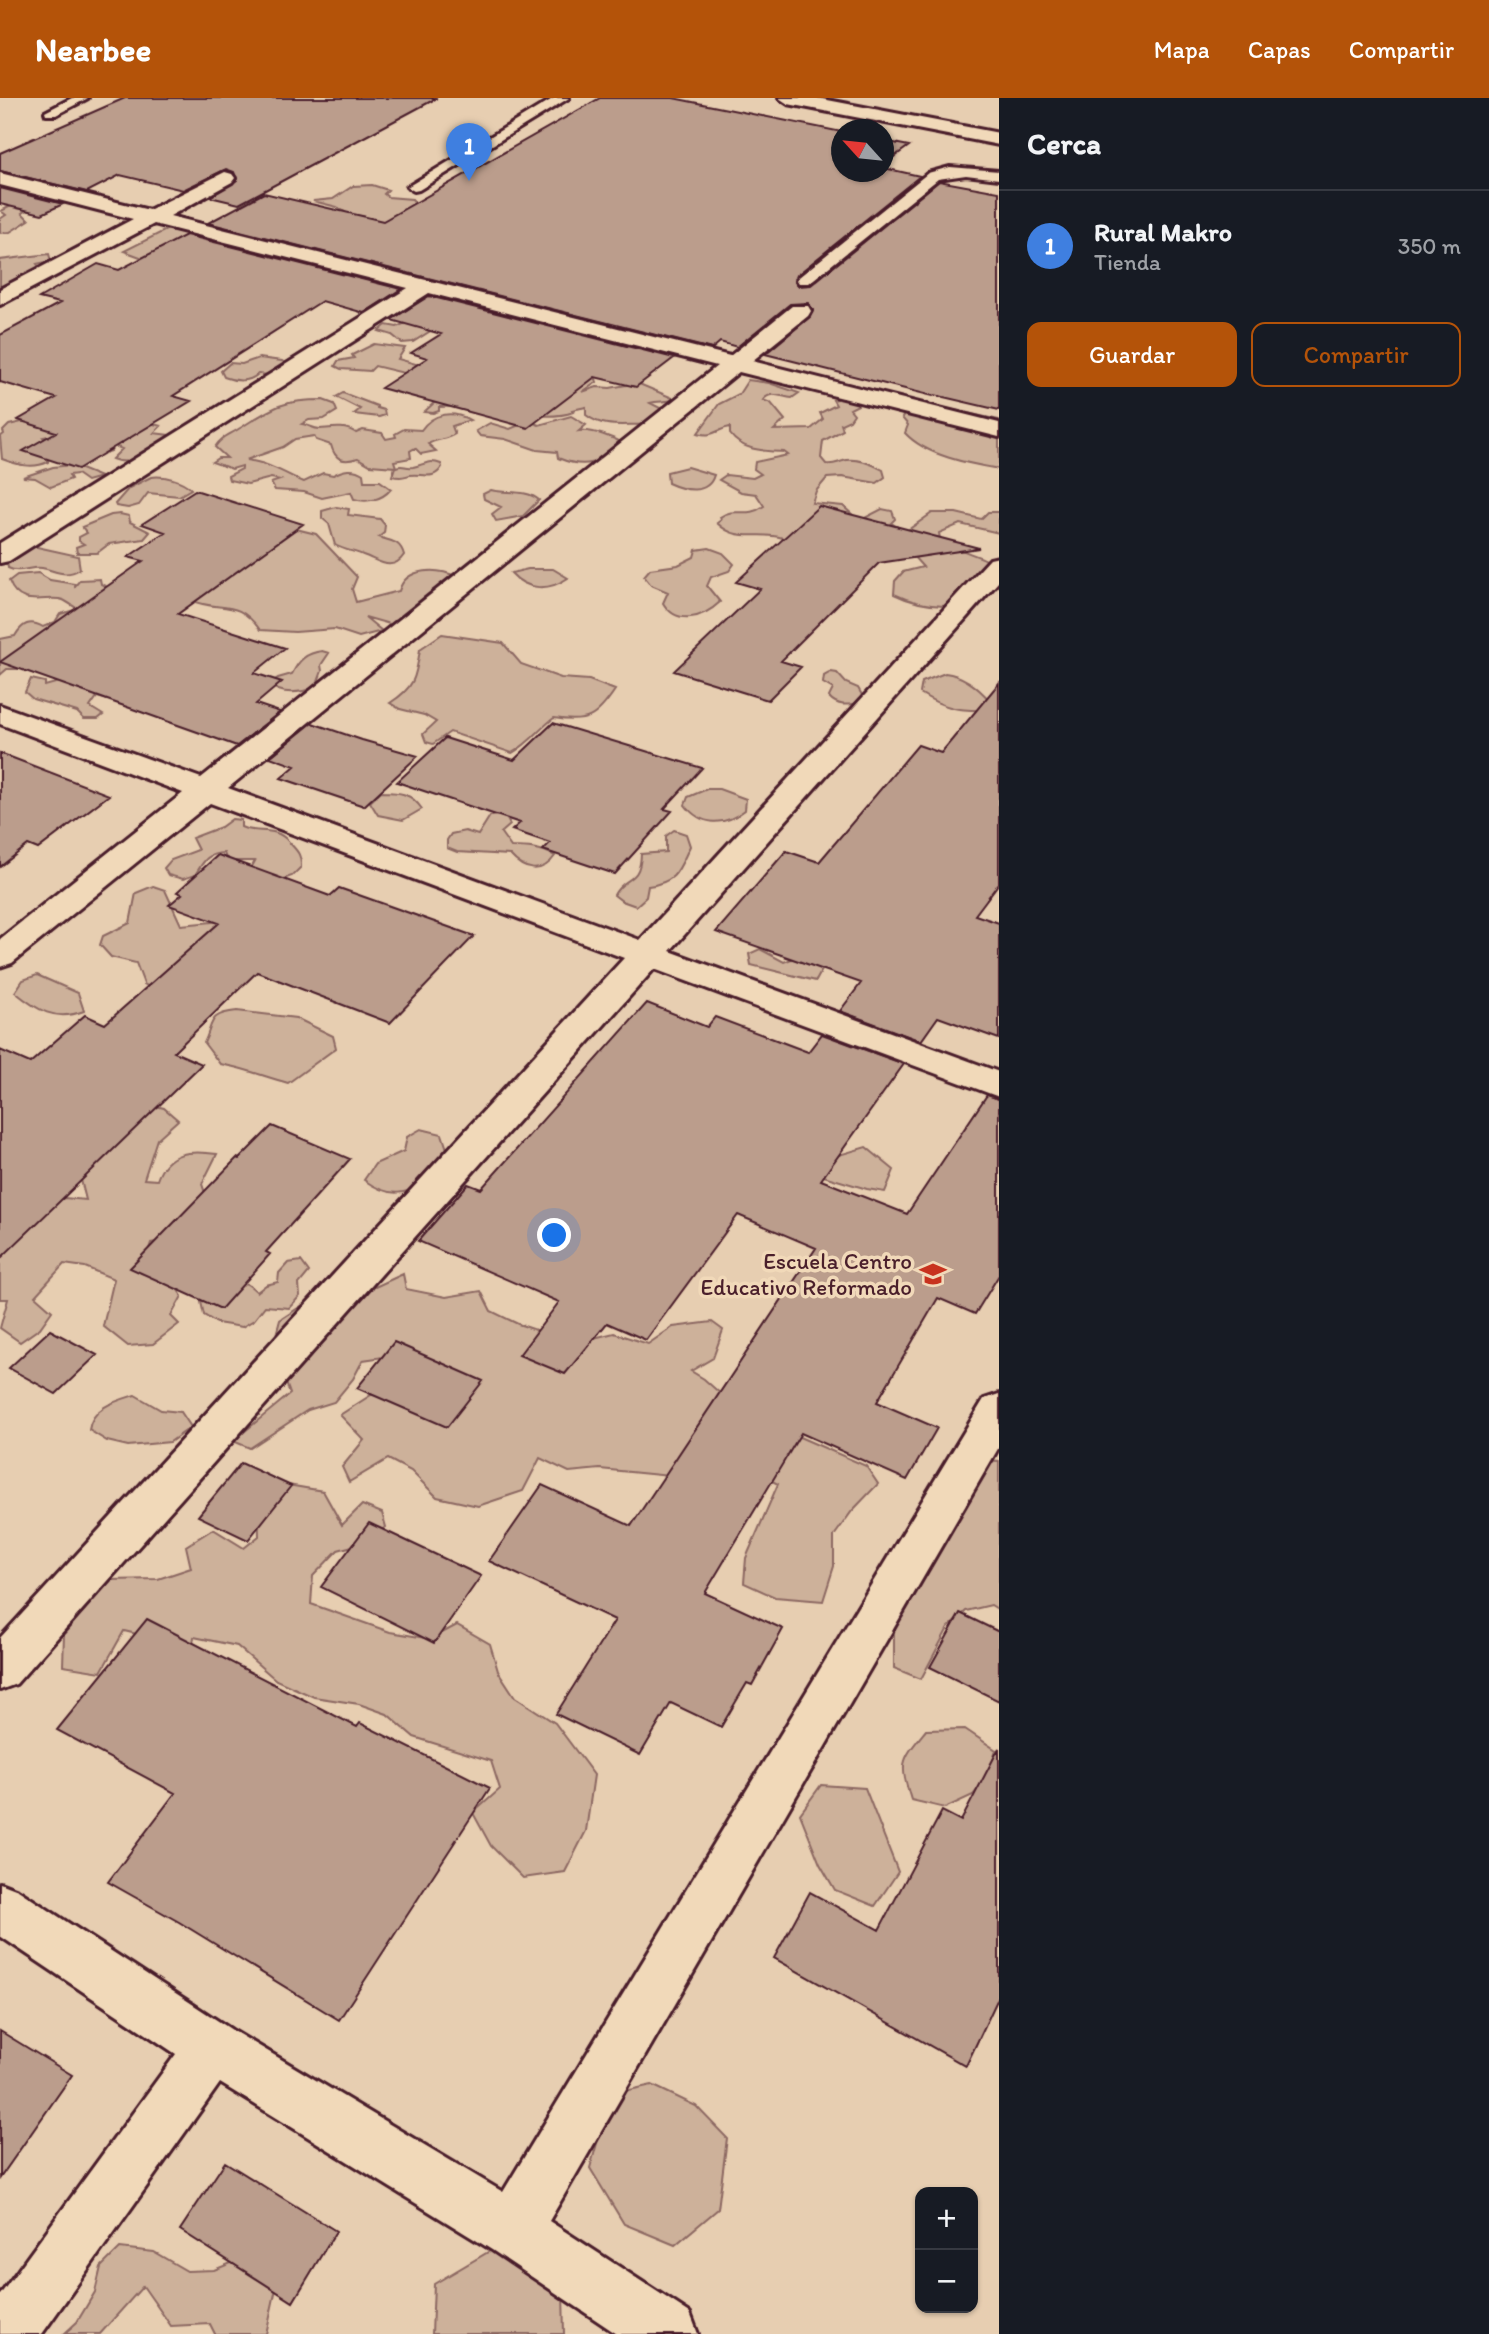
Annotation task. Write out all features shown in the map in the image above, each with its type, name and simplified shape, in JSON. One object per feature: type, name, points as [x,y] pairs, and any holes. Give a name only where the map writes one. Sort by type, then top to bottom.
[{"type":"street","points":[[788,98],[832,102],[999,139]]},
{"type":"street","points":[[0,298],[225,178]]},
{"type":"street","points":[[0,179],[999,430]]},
{"type":"street","points":[[0,555],[426,286]]},
{"type":"street","points":[[0,956],[800,311]]},
{"type":"street","points":[[0,1670],[999,565]]},
{"type":"street","points":[[0,714],[999,1085]]},
{"type":"street","points":[[512,2230],[999,1410]]},
{"type":"street","points":[[0,1907],[213,2048],[512,2230],[669,2334]]},
{"type":"street","points":[[7,2334],[213,2048]]},
{"type":"lane","points":[[51,112],[82,98]]},
{"type":"lane","points":[[414,187],[563,98]]},
{"type":"lane","points":[[804,280],[933,176],[948,170],[974,170],[999,175]]},
{"type":"shaded area","points":[[372,185],[388,190],[384,194],[388,197],[412,199],[419,207],[379,223],[313,201],[333,199],[353,186]]},
{"type":"shaded area","points":[[11,206],[28,209],[22,213],[29,220],[10,232],[0,233],[0,219],[6,215],[1,211]]},
{"type":"shaded area","points":[[170,228],[221,239],[216,244],[231,247],[238,245],[288,258],[297,263],[143,258],[124,251]]},
{"type":"shaded area","points":[[49,254],[51,261],[37,264],[41,269],[0,290],[0,260]]},
{"type":"shaded area","points":[[412,320],[435,328],[413,342],[402,343],[392,335],[379,331],[386,325],[397,327]]},
{"type":"shaded area","points":[[374,344],[405,348],[398,359],[423,366],[408,374],[375,366],[370,371],[341,369],[335,366],[338,361],[354,358],[352,355]]},
{"type":"shaded area","points":[[259,358],[282,361],[289,366],[270,375],[258,374],[241,380],[224,377],[221,371],[230,363],[242,364]]},
{"type":"shaded area","points":[[596,379],[597,382],[582,392],[597,387],[610,388],[637,383],[675,399],[650,403],[664,410],[649,425],[601,423],[586,415],[586,407],[560,415],[545,416],[454,407],[439,407],[439,411],[433,413],[424,412],[435,402]]},
{"type":"shaded area","points":[[748,380],[769,383],[799,393],[792,398],[769,395],[763,400],[771,403],[785,420],[774,430],[811,429],[823,419],[820,413],[836,405],[833,400],[849,396],[859,400],[858,405],[850,409],[854,414],[850,420],[841,424],[843,430],[823,441],[821,458],[826,464],[848,460],[864,462],[883,470],[885,477],[877,483],[842,477],[827,478],[816,491],[812,503],[843,506],[854,516],[863,519],[882,509],[892,511],[895,519],[891,523],[900,528],[783,538],[741,535],[717,523],[721,520],[720,517],[731,512],[752,512],[764,506],[756,494],[741,492],[719,480],[726,475],[753,478],[761,474],[754,469],[755,462],[788,455],[784,452],[747,447],[735,440],[730,434],[730,427],[711,434],[698,433],[719,404],[739,394]]},
{"type":"shaded area","points":[[343,393],[377,406],[384,410],[385,415],[379,417],[354,414],[360,409],[336,397]]},
{"type":"shaded area","points":[[323,400],[334,404],[337,411],[324,419],[309,420],[302,424],[318,429],[338,428],[356,433],[363,430],[382,433],[386,439],[396,437],[395,434],[404,429],[421,430],[431,420],[443,415],[456,415],[470,420],[452,426],[455,434],[452,436],[428,444],[436,451],[421,454],[415,448],[410,451],[411,458],[394,461],[396,467],[413,467],[429,462],[441,464],[439,471],[432,475],[395,477],[392,476],[395,467],[370,465],[358,458],[340,459],[331,445],[316,440],[314,436],[295,439],[283,447],[246,460],[268,465],[304,482],[323,473],[333,475],[356,470],[363,474],[364,481],[380,481],[391,489],[379,498],[364,501],[354,499],[351,492],[322,498],[304,492],[275,490],[271,483],[280,480],[271,478],[248,484],[229,480],[228,476],[242,469],[242,466],[232,469],[212,462],[218,458],[227,458],[215,447],[220,441],[268,411],[285,404]]},
{"type":"shaded area","points":[[932,405],[999,420],[999,469],[936,453],[924,448],[905,433],[908,425],[902,418],[907,410]]},
{"type":"shaded area","points":[[571,416],[586,425],[579,431],[596,433],[625,444],[594,462],[578,464],[558,458],[557,452],[537,450],[505,439],[480,436],[476,431],[490,423],[510,429],[529,421],[539,425]]},
{"type":"shaded area","points":[[26,421],[110,448],[111,451],[105,453],[48,436],[43,437],[47,441],[48,462],[25,465],[2,459],[0,437],[4,434],[3,431],[9,425]]},
{"type":"shaded area","points":[[150,423],[161,426],[154,433],[169,435],[172,441],[136,460],[128,462],[112,459],[122,449],[105,442]]},
{"type":"shaded area","points":[[71,465],[101,477],[87,481],[77,474],[69,475],[71,479],[51,487],[35,478],[23,477],[53,467]]},
{"type":"shaded area","points":[[687,467],[714,475],[711,482],[694,490],[668,483],[667,472]]},
{"type":"shaded area","points":[[151,477],[172,479],[191,489],[179,496],[148,493],[139,505],[128,508],[116,506],[129,488]]},
{"type":"shaded area","points":[[491,490],[522,493],[539,500],[523,516],[496,521],[492,514],[501,507],[484,499],[483,494]]},
{"type":"shaded area","points":[[336,507],[349,509],[348,515],[380,519],[385,525],[384,533],[379,537],[397,544],[404,555],[395,563],[385,564],[335,545],[329,524],[322,518],[322,511]]},
{"type":"shaded area","points":[[988,512],[999,512],[999,533],[960,524],[939,533],[940,539],[946,543],[989,561],[954,606],[923,604],[894,594],[895,581],[903,572],[923,567],[912,555],[908,530],[932,513],[956,513],[981,519]]},
{"type":"shaded area","points":[[120,514],[129,516],[130,522],[150,532],[144,539],[109,544],[97,553],[77,553],[76,547],[84,544],[79,541],[79,537],[87,533],[82,527]]},
{"type":"shaded area","points":[[272,523],[316,534],[357,577],[352,589],[356,602],[399,591],[408,577],[424,571],[457,577],[393,625],[365,617],[382,631],[359,637],[335,629],[295,632],[260,630],[235,609],[188,599]]},
{"type":"shaded area","points":[[28,545],[78,556],[80,569],[65,573],[42,568],[8,568],[7,562],[11,555]]},
{"type":"shaded area","points":[[709,548],[723,553],[734,564],[729,571],[711,577],[707,586],[720,602],[698,615],[675,615],[663,603],[668,592],[651,585],[644,576],[650,569],[678,565],[694,557],[696,550]]},
{"type":"shaded area","points":[[528,569],[553,569],[568,578],[553,585],[538,587],[524,583],[511,573]]},
{"type":"shaded area","points":[[38,573],[50,580],[75,586],[80,580],[100,579],[101,584],[111,589],[25,669],[7,669],[0,675],[0,639],[15,636],[20,628],[27,624],[34,623],[43,627],[55,622],[60,614],[78,609],[63,600],[27,599],[14,590],[9,581],[17,575]]},
{"type":"shaded area","points":[[442,634],[503,643],[521,664],[561,678],[589,680],[615,690],[597,712],[583,719],[554,718],[512,753],[450,732],[433,744],[426,742],[423,734],[436,722],[390,703],[405,692],[413,680],[420,649]]},
{"type":"shaded area","points":[[322,651],[329,653],[321,665],[322,671],[316,687],[291,692],[279,690],[269,684],[292,674],[307,655]]},
{"type":"shaded area","points":[[831,672],[837,673],[846,683],[858,688],[862,695],[860,703],[840,704],[829,697],[833,689],[823,683],[824,676]]},
{"type":"shaded area","points":[[945,673],[964,679],[981,692],[991,702],[987,710],[952,708],[920,693],[922,682]]},
{"type":"shaded area","points":[[31,679],[45,682],[45,686],[59,682],[108,700],[97,697],[90,707],[103,715],[98,719],[84,719],[77,712],[33,699],[25,692]]},
{"type":"shaded area","points":[[707,789],[719,789],[746,799],[745,810],[737,816],[721,821],[713,822],[698,817],[685,805],[688,797]]},
{"type":"shaded area","points":[[381,792],[404,794],[422,809],[403,820],[378,815],[370,802]]},
{"type":"shaded area","points":[[505,815],[510,825],[501,833],[511,847],[544,851],[555,856],[550,862],[533,869],[521,865],[510,855],[457,852],[447,848],[447,840],[451,834],[465,831],[478,835],[490,816]]},
{"type":"shaded area","points":[[232,819],[241,820],[241,827],[272,832],[284,837],[298,853],[301,867],[292,876],[275,882],[250,870],[255,861],[227,861],[224,853],[209,857],[195,875],[183,879],[168,875],[164,868],[171,860],[198,850],[192,838],[221,827]]},
{"type":"shaded area","points":[[674,830],[686,834],[690,846],[675,874],[665,882],[648,886],[646,897],[636,906],[614,895],[638,871],[641,854],[666,852],[666,836]]},
{"type":"shaded area","points":[[153,886],[165,890],[181,925],[223,921],[160,993],[144,984],[136,963],[111,957],[100,945],[103,936],[130,923],[136,893]]},
{"type":"shaded area","points":[[760,949],[784,962],[794,958],[823,968],[816,981],[751,965],[749,954]]},
{"type":"shaded area","points":[[37,975],[78,993],[84,1011],[55,1015],[39,1009],[15,992],[23,980]]},
{"type":"shaded area","points":[[237,1011],[296,1018],[333,1036],[336,1048],[288,1083],[220,1064],[204,1043],[216,1017]]},
{"type":"shaded area","points":[[147,1104],[164,1108],[178,1120],[157,1139],[144,1179],[157,1180],[167,1163],[181,1155],[198,1152],[217,1154],[202,1184],[207,1199],[181,1238],[151,1243],[141,1273],[171,1280],[182,1296],[171,1316],[179,1324],[153,1344],[128,1346],[103,1326],[114,1279],[85,1267],[64,1264],[35,1296],[52,1311],[40,1328],[20,1342],[0,1328],[8,1299],[0,1299],[0,1215],[35,1209],[64,1198],[86,1200],[81,1180]]},
{"type":"shaded area","points":[[421,1129],[442,1134],[447,1149],[432,1165],[432,1179],[398,1193],[383,1190],[364,1180],[375,1164],[404,1151],[407,1137]]},
{"type":"shaded area","points":[[866,1147],[894,1170],[885,1192],[820,1175],[832,1157]]},
{"type":"shaded area","points":[[301,1261],[309,1272],[299,1284],[300,1296],[289,1308],[265,1306],[254,1320],[242,1327],[217,1323],[204,1315],[201,1302],[208,1289],[240,1281],[257,1292],[266,1285],[278,1282],[279,1273],[288,1263]]},
{"type":"shaded area","points":[[403,1274],[406,1289],[446,1297],[481,1291],[491,1311],[551,1335],[557,1347],[614,1333],[648,1344],[673,1327],[712,1322],[723,1330],[713,1358],[691,1371],[732,1404],[866,1466],[878,1484],[852,1511],[834,1536],[834,1566],[823,1601],[775,1597],[744,1583],[746,1558],[778,1484],[743,1466],[690,1478],[600,1469],[569,1472],[540,1458],[523,1491],[478,1506],[437,1497],[411,1471],[388,1459],[349,1482],[342,1467],[364,1440],[340,1415],[371,1395],[400,1394],[383,1357],[363,1360],[353,1379],[334,1402],[308,1410],[250,1448],[233,1441],[290,1394],[273,1346],[280,1320],[324,1291],[360,1294]]},
{"type":"shaded area","points":[[135,1395],[161,1410],[181,1412],[191,1427],[170,1442],[128,1446],[107,1441],[89,1430],[91,1422],[100,1410]]},
{"type":"shaded area","points":[[955,1458],[999,1461],[999,1610],[991,1605],[966,1611],[948,1628],[921,1679],[894,1668],[894,1630],[902,1596]]},
{"type":"shaded area","points":[[276,1483],[323,1491],[342,1525],[362,1505],[382,1513],[386,1527],[356,1545],[338,1550],[313,1576],[311,1604],[390,1632],[431,1639],[457,1625],[490,1644],[498,1671],[515,1697],[555,1723],[594,1775],[586,1831],[565,1872],[523,1878],[491,1846],[473,1813],[500,1789],[491,1761],[414,1737],[387,1714],[359,1704],[314,1697],[276,1680],[237,1646],[194,1637],[190,1664],[153,1638],[124,1631],[101,1672],[63,1666],[64,1634],[109,1580],[158,1579],[191,1568],[186,1546],[213,1529],[244,1548],[259,1536],[258,1499]]},
{"type":"shaded area","points":[[965,1729],[996,1750],[989,1775],[973,1795],[945,1808],[911,1800],[904,1769],[911,1749],[926,1730]]},
{"type":"shaded area","points":[[821,1785],[865,1788],[898,1872],[875,1906],[835,1890],[820,1864],[800,1814]]},
{"type":"shaded area","points":[[652,2085],[696,2106],[727,2138],[718,2209],[675,2245],[624,2224],[590,2168],[611,2094]]},
{"type":"shaded area","points":[[120,2248],[154,2252],[187,2271],[214,2270],[236,2261],[279,2275],[266,2334],[215,2334],[210,2324],[171,2326],[143,2286],[100,2334],[64,2334],[77,2322],[95,2292],[101,2267]]},
{"type":"shaded area","points":[[495,2248],[563,2292],[564,2334],[432,2334],[434,2284]]},
{"type":"building","points":[[125,98],[437,98],[239,204],[210,197],[237,180],[234,172],[226,169],[183,190],[120,175],[87,192],[0,171],[0,153]]},
{"type":"building","points":[[600,98],[673,98],[831,130],[831,182],[894,182],[894,170],[920,176],[797,275],[795,281],[799,286],[811,285],[939,181],[999,192],[999,410],[765,354],[810,317],[813,310],[808,303],[790,304],[737,347],[720,342],[712,349],[208,223],[264,193],[383,221]]},
{"type":"building","points":[[894,143],[909,146],[894,157]]},
{"type":"building","points":[[0,188],[63,204],[42,214],[0,204]]},
{"type":"building","points":[[186,235],[401,289],[364,313],[322,301],[173,396],[191,401],[78,469],[23,451],[56,432],[18,420],[56,398],[0,382],[0,335],[60,303],[39,298],[98,264],[119,270]]},
{"type":"building","points":[[429,296],[674,358],[636,387],[595,377],[528,428],[381,388],[427,358],[411,353],[441,334],[391,320]]},
{"type":"building","points":[[195,490],[303,524],[178,614],[285,648],[254,673],[282,682],[256,704],[280,712],[237,746],[0,662],[143,561],[128,557],[165,532],[142,524]]},
{"type":"building","points":[[819,506],[979,548],[879,563],[781,661],[801,667],[768,700],[674,671],[760,589],[736,582]]},
{"type":"building","points":[[999,683],[999,883],[975,915],[999,923],[999,1039],[938,1017],[921,1041],[840,1011],[861,983],[716,932],[786,851],[819,862],[918,745],[941,753]]},
{"type":"building","points":[[312,723],[418,756],[364,806],[281,778],[295,766],[270,757]]},
{"type":"building","points":[[553,723],[702,768],[664,809],[672,811],[615,874],[543,850],[550,843],[512,830],[520,823],[397,782],[445,738],[514,760]]},
{"type":"building","points":[[0,753],[109,795],[38,849],[28,845],[0,867]]},
{"type":"building","points":[[218,855],[330,896],[339,888],[474,936],[390,1023],[257,972],[174,1052],[202,1064],[0,1259],[0,1050],[30,1063],[85,1015],[105,1024],[219,923],[169,905],[182,894],[177,892]]},
{"type":"building","points":[[647,1003],[707,1027],[715,1017],[808,1052],[822,1034],[904,1064],[821,1180],[907,1214],[987,1095],[999,1099],[999,1275],[975,1314],[938,1298],[877,1402],[937,1428],[907,1480],[801,1433],[705,1593],[783,1629],[752,1685],[747,1683],[721,1727],[671,1703],[640,1755],[556,1714],[615,1620],[489,1561],[542,1485],[631,1526],[816,1248],[738,1215],[646,1340],[607,1323],[565,1374],[519,1355],[559,1302],[418,1241],[468,1184],[481,1189]]},
{"type":"building","points":[[272,1126],[350,1159],[266,1252],[270,1254],[221,1309],[130,1268],[237,1158]]},
{"type":"building","points":[[50,1330],[97,1355],[56,1394],[9,1368]]},
{"type":"building","points":[[394,1342],[483,1381],[447,1427],[357,1388]]},
{"type":"building","points":[[241,1463],[291,1486],[248,1540],[198,1516]]},
{"type":"building","points":[[369,1523],[481,1576],[434,1643],[321,1587]]},
{"type":"building","points":[[960,1613],[999,1632],[999,1701],[930,1667]]},
{"type":"building","points":[[147,1619],[357,1727],[360,1723],[490,1788],[339,2020],[108,1882],[175,1793],[57,1730]]},
{"type":"building","points":[[999,1748],[999,1996],[966,2066],[774,1958],[810,1892],[879,1930],[942,1811],[961,1821]]},
{"type":"building","points":[[0,2031],[72,2075],[0,2178]]},
{"type":"building","points":[[225,2162],[336,2231],[293,2302],[180,2230]]},
{"type":"place","name":"Rural Makro","points":[[469,181]]},
{"type":"place","name":"Escuela Centro Educativo Reformado","points":[[933,1274]]}]
